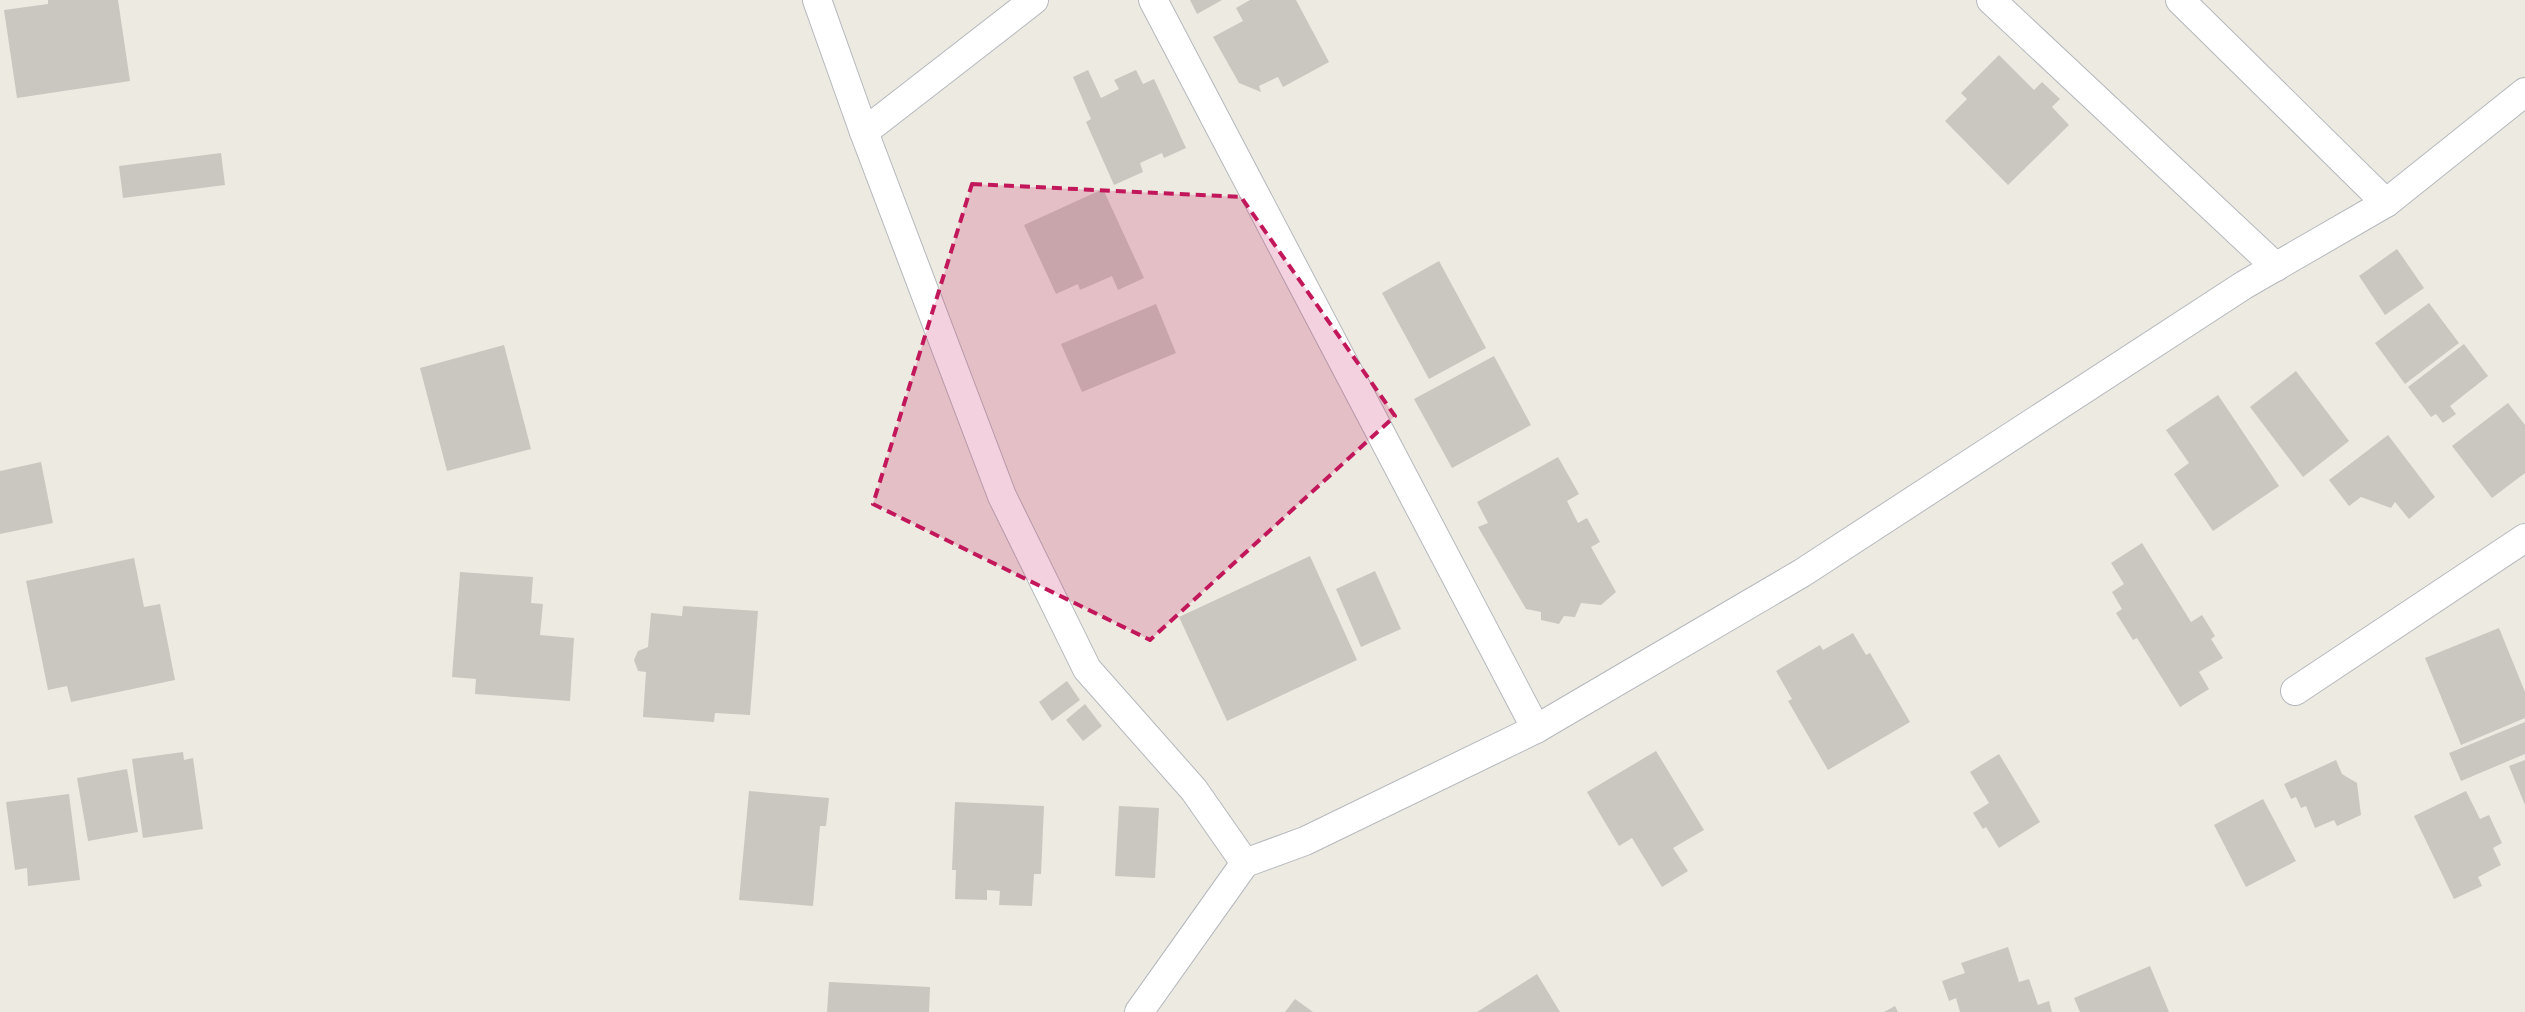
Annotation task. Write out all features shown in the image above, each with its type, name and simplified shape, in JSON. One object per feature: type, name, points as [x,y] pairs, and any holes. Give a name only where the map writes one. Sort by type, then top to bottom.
[{"type":"street","points":[[818,0],[864,132],[1002,496],[1087,669],[1194,790],[1245,863]]},
{"type":"street","points":[[864,132],[1034,0]]},
{"type":"street","points":[[1153,0],[1536,729]]},
{"type":"street","points":[[1991,0],[2276,267]]},
{"type":"street","points":[[2180,0],[2386,203]]},
{"type":"street","points":[[1139,1012],[1245,863],[1305,841],[1536,729],[1802,573],[2244,285],[2386,203],[2525,92]]},
{"type":"street","points":[[2295,691],[2525,538]]},
{"type":"highlighted area","points":[[972,184],[1241,197],[1395,416],[1150,640],[873,504]]},
{"type":"building","points":[[48,0],[118,0],[130,81],[17,98],[4,10],[48,4]]},
{"type":"building","points":[[1190,0],[1222,0],[1197,14]]},
{"type":"building","points":[[1250,0],[1296,0],[1329,62],[1283,87],[1278,77],[1259,86],[1261,92],[1239,83],[1213,37],[1243,21],[1236,8]]},
{"type":"building","points":[[1999,55],[2034,90],[2042,82],[2060,99],[2052,107],[2069,125],[2008,185],[1945,121],[1967,99],[1961,93]]},
{"type":"building","points":[[1088,70],[1101,98],[1119,89],[1114,80],[1136,70],[1143,84],[1154,79],[1186,148],[1164,158],[1162,153],[1140,163],[1143,172],[1114,185],[1086,122],[1091,119],[1073,77]]},
{"type":"building","points":[[221,153],[225,185],[123,198],[119,166]]},
{"type":"building","points":[[1103,189],[1144,278],[1118,290],[1112,276],[1080,290],[1078,284],[1056,294],[1024,225]]},
{"type":"building","points":[[2397,249],[2424,288],[2385,315],[2359,276]]},
{"type":"building","points":[[1439,261],[1486,348],[1429,379],[1382,293]]},
{"type":"building","points":[[2429,303],[2459,343],[2405,384],[2375,343]]},
{"type":"building","points":[[1156,304],[1176,353],[1082,392],[1061,344]]},
{"type":"building","points":[[2464,344],[2488,376],[2450,406],[2456,414],[2443,423],[2436,414],[2431,417],[2408,387]]},
{"type":"building","points":[[504,345],[531,449],[447,471],[420,368]]},
{"type":"building","points":[[1494,356],[1531,425],[1452,468],[1414,399]]},
{"type":"building","points":[[2296,371],[2349,441],[2303,477],[2250,407]]},
{"type":"building","points":[[2218,395],[2279,486],[2213,531],[2174,474],[2189,463],[2166,430]]},
{"type":"building","points":[[2508,403],[2525,425],[2525,473],[2492,498],[2452,446]]},
{"type":"building","points":[[2388,435],[2435,497],[2409,519],[2395,502],[2391,508],[2361,497],[2349,506],[2329,480]]},
{"type":"building","points":[[1558,457],[1579,494],[1567,501],[1578,523],[1587,518],[1600,542],[1591,547],[1616,592],[1601,605],[1581,603],[1575,617],[1564,616],[1559,624],[1541,620],[1541,612],[1526,609],[1478,527],[1488,523],[1477,502]]},
{"type":"building","points":[[41,462],[53,523],[0,534],[0,471]]},
{"type":"building","points":[[2142,543],[2191,622],[2202,615],[2215,636],[2211,639],[2223,658],[2199,672],[2209,689],[2180,707],[2137,638],[2133,640],[2116,613],[2122,609],[2112,592],[2124,584],[2111,563]]},
{"type":"building","points":[[1310,556],[1357,660],[1227,721],[1179,617]]},
{"type":"building","points":[[134,558],[144,607],[160,604],[175,680],[71,702],[67,686],[48,690],[26,581]]},
{"type":"building","points":[[1375,571],[1401,629],[1361,647],[1336,589]]},
{"type":"building","points":[[460,572],[533,577],[531,603],[543,604],[540,635],[574,638],[570,701],[475,694],[476,679],[452,677]]},
{"type":"building","points":[[683,606],[758,611],[750,715],[715,713],[714,722],[643,717],[646,672],[638,671],[634,660],[638,651],[648,647],[651,613],[682,616]]},
{"type":"building","points":[[2499,628],[2525,692],[2525,718],[2461,745],[2425,658]]},
{"type":"building","points":[[1853,633],[1866,655],[1870,653],[1910,722],[1828,770],[1788,701],[1792,699],[1776,671],[1820,645],[1823,650]]},
{"type":"building","points":[[1067,681],[1080,700],[1052,721],[1039,702]]},
{"type":"building","points":[[1085,704],[1102,726],[1083,741],[1066,720]]},
{"type":"building","points":[[2525,722],[2525,754],[2461,781],[2449,753]]},
{"type":"building","points":[[1656,751],[1704,830],[1673,848],[1688,871],[1662,887],[1632,838],[1619,846],[1587,792]]},
{"type":"building","points":[[183,752],[184,760],[193,758],[203,829],[143,838],[132,759]]},
{"type":"building","points":[[1999,754],[2040,822],[1999,848],[1986,827],[1983,829],[1973,813],[1989,803],[1970,772]]},
{"type":"building","points":[[2336,760],[2342,774],[2357,783],[2361,815],[2337,826],[2334,820],[2315,828],[2306,806],[2301,808],[2296,797],[2291,799],[2284,784]]},
{"type":"building","points":[[2525,760],[2525,805],[2509,766]]},
{"type":"building","points":[[127,769],[138,832],[88,841],[77,778]]},
{"type":"building","points":[[749,791],[829,798],[826,826],[820,826],[813,906],[739,900]]},
{"type":"building","points":[[2466,791],[2480,819],[2489,815],[2502,843],[2493,848],[2501,865],[2478,877],[2482,886],[2454,899],[2414,816]]},
{"type":"building","points":[[69,794],[80,880],[28,886],[27,868],[15,870],[6,802]]},
{"type":"building","points":[[2263,799],[2296,861],[2246,887],[2214,825]]},
{"type":"building","points":[[955,802],[1044,806],[1041,874],[1034,874],[1032,906],[999,905],[1000,891],[987,890],[987,900],[955,899],[956,870],[952,870]]},
{"type":"building","points":[[1119,806],[1159,808],[1155,878],[1115,876]]},
{"type":"building","points":[[2008,947],[2019,982],[2029,979],[2038,1005],[2049,1001],[2052,1012],[1960,1012],[1956,998],[1949,1001],[1942,981],[1965,973],[1961,963]]},
{"type":"building","points":[[2150,966],[2169,1012],[2080,1012],[2074,998]]},
{"type":"building","points":[[1537,974],[1560,1012],[1477,1012]]},
{"type":"building","points":[[829,982],[930,987],[929,1012],[827,1012]]},
{"type":"building","points":[[1295,999],[1313,1012],[1285,1012]]},
{"type":"building","points":[[1895,1006],[1898,1012],[1884,1012]]}]
